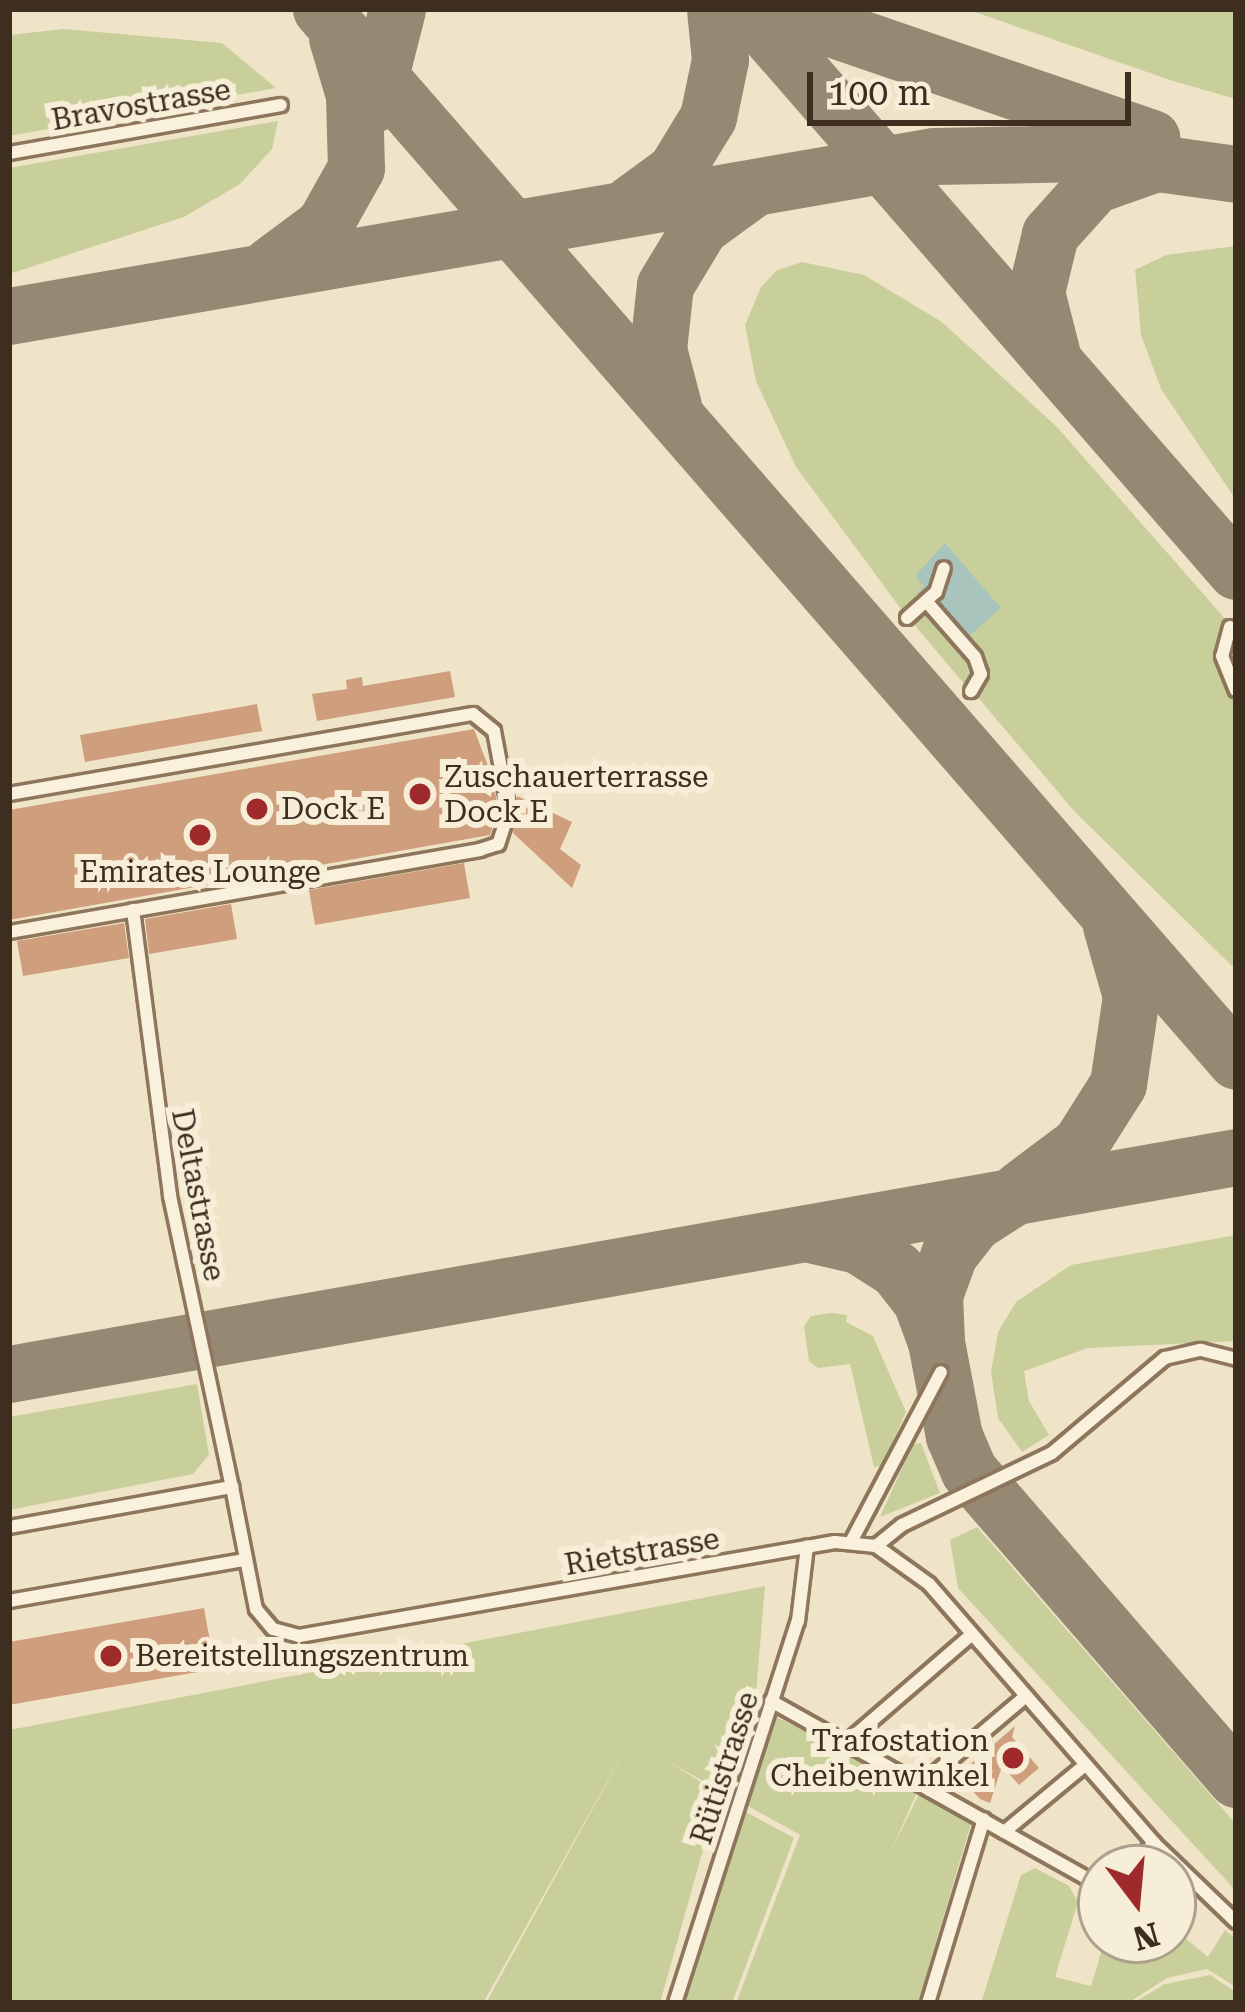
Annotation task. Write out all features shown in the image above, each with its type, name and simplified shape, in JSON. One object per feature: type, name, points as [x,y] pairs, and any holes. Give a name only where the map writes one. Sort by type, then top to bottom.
[{"type":"lane","name":"Bravostrasse","points":[[9,153],[281,105]]},
{"type":"lane","points":[[907,618],[926,601],[944,568]]},
{"type":"lane","points":[[926,601],[975,657],[981,674],[971,691]]},
{"type":"lane","points":[[1230,627],[1222,656],[1236,690]]},
{"type":"lane","points":[[9,794],[472,714],[494,731],[509,811],[498,844],[9,932]]},
{"type":"lane","name":"Deltastrasse","points":[[133,910],[170,1196],[232,1487]]},
{"type":"lane","points":[[876,1546],[902,1525],[1052,1453],[1165,1358],[1201,1350],[1236,1359]]},
{"type":"lane","points":[[851,1542],[941,1372]]},
{"type":"lane","points":[[9,1527],[232,1487]]},
{"type":"lane","name":"Rietstrasse","points":[[232,1487],[244,1560],[263,1621],[299,1636],[807,1547],[851,1542],[876,1546],[917,1571],[1154,1843],[1236,1922]]},
{"type":"lane","name":"Rütistrasse","points":[[675,2003],[808,1582],[807,1547]]},
{"type":"lane","points":[[9,1601],[244,1560]]},
{"type":"lane","points":[[847,1742],[972,1634]]},
{"type":"lane","points":[[923,1783],[1026,1696]]},
{"type":"lane","points":[[771,1701],[1077,1873]]},
{"type":"lane","points":[[1004,1832],[1085,1765]]},
{"type":"lane","points":[[928,2003],[985,1819]]},
{"type":"green space","points":[[966,9],[1236,9],[1236,99],[1173,81]]},
{"type":"green space","points":[[64,29],[222,43],[276,88],[9,136],[9,35]]},
{"type":"green space","points":[[278,121],[272,149],[240,184],[184,217],[9,274],[9,168]]},
{"type":"green space","points":[[1236,246],[1236,500],[1161,389],[1141,335],[1135,270],[1166,255]]},
{"type":"green space","points":[[802,262],[864,275],[942,322],[1057,427],[1227,621],[1216,656],[1236,699],[1236,970],[1075,812],[976,695],[985,679],[979,652],[927,593],[904,613],[796,467],[756,381],[745,325],[761,287],[777,270]]},
{"type":"green space","points":[[925,615],[968,656],[973,668],[966,686],[911,621]]},
{"type":"green space","points":[[1236,1235],[1236,1341],[1088,1348],[1024,1371],[1029,1401],[1049,1435],[1022,1452],[998,1418],[991,1372],[998,1332],[1016,1302],[1071,1265]]},
{"type":"green space","points":[[847,1315],[846,1322],[873,1336],[906,1412],[882,1466],[874,1467],[850,1364],[818,1368],[809,1361],[804,1326],[811,1316]]},
{"type":"green space","points":[[197,1384],[209,1455],[193,1474],[9,1510],[9,1417]]},
{"type":"green space","points":[[921,1443],[940,1493],[880,1517],[913,1444]]},
{"type":"green space","points":[[977,1527],[1236,1824],[1236,1891],[958,1588],[950,1540]]},
{"type":"green space","points":[[765,1586],[755,1706],[918,1790],[891,1851],[920,1792],[972,1820],[918,2003],[736,2003],[800,1835],[667,1761],[719,1793],[660,2003],[486,2003],[630,1741],[483,2003],[9,2003],[9,1730]]},
{"type":"green space","points":[[742,1810],[794,1838],[732,2003],[680,2003]]},
{"type":"green space","points":[[1035,1868],[1069,1886],[1077,1900],[1055,1977],[1091,1986],[1098,1964],[1197,1964],[1197,1948],[1208,1957],[1225,1930],[1236,1939],[1236,1987],[1207,1969],[1167,1978],[1128,2003],[981,2003],[1021,1875]]},
{"type":"green space","points":[[1210,1975],[1236,1992],[1236,2003],[1133,2003],[1165,1984]]},
{"type":"water","points":[[945,543],[1001,608],[961,643],[917,593],[924,586],[915,576]]},
{"type":"building","points":[[450,671],[455,697],[317,721],[312,694],[347,689],[346,680],[362,677],[363,686]]},
{"type":"building","points":[[257,704],[262,731],[85,762],[80,735]]},
{"type":"building","name":"Dock E","points":[[474,729],[488,766],[461,770],[494,785],[498,810],[490,835],[9,920],[9,810]]},
{"type":"building","points":[[517,796],[572,822],[560,849],[581,865],[572,888],[513,833]]},
{"type":"building","points":[[464,863],[470,898],[315,925],[309,890]]},
{"type":"building","points":[[231,904],[237,939],[149,954],[145,919]]},
{"type":"building","points":[[124,923],[129,958],[23,976],[17,941]]},
{"type":"building","name":"Bereitstellungszentrum","points":[[204,1608],[215,1669],[9,1705],[9,1642]]},
{"type":"building","points":[[1015,1726],[1012,1737],[1039,1768],[1019,1785],[1002,1766],[990,1803],[980,1799],[958,1775]]},
{"type":"taxiway","points":[[321,9],[1236,1061]]},
{"type":"taxiway","points":[[373,104],[397,9]]},
{"type":"taxiway","points":[[630,204],[675,171],[708,117],[720,60],[715,9]]},
{"type":"taxiway","points":[[747,9],[1236,571]]},
{"type":"taxiway","points":[[775,9],[1151,138]]},
{"type":"taxiway","points":[[269,266],[324,225],[356,168],[354,95],[337,38]]},
{"type":"taxiway","points":[[9,316],[933,156],[1085,153],[1236,174]]},
{"type":"taxiway","points":[[1052,355],[1036,292],[1050,234],[1094,185],[1153,164]]},
{"type":"taxiway","points":[[673,406],[658,349],[665,285],[700,227],[751,190]]},
{"type":"taxiway","points":[[1020,1189],[1080,1144],[1118,1084],[1131,996],[1111,926]]},
{"type":"taxiway","points":[[9,1374],[1236,1157]]},
{"type":"taxiway","points":[[814,1235],[858,1245],[896,1269],[921,1301],[936,1342],[934,1295],[949,1254],[973,1223],[1012,1198]]},
{"type":"taxiway","points":[[936,1342],[954,1436],[969,1471],[1236,1779]]},
{"type":"place","name":"Zuschauerterrasse Dock E","points":[[420,794]]},
{"type":"place","name":"Dock E","points":[[257,809]]},
{"type":"place","name":"Emirates Lounge","points":[[200,835]]},
{"type":"place","name":"Bereitstellungszentrum","points":[[111,1656]]},
{"type":"place","name":"Trafostation Cheibenwinkel","points":[[1013,1758]]}]
